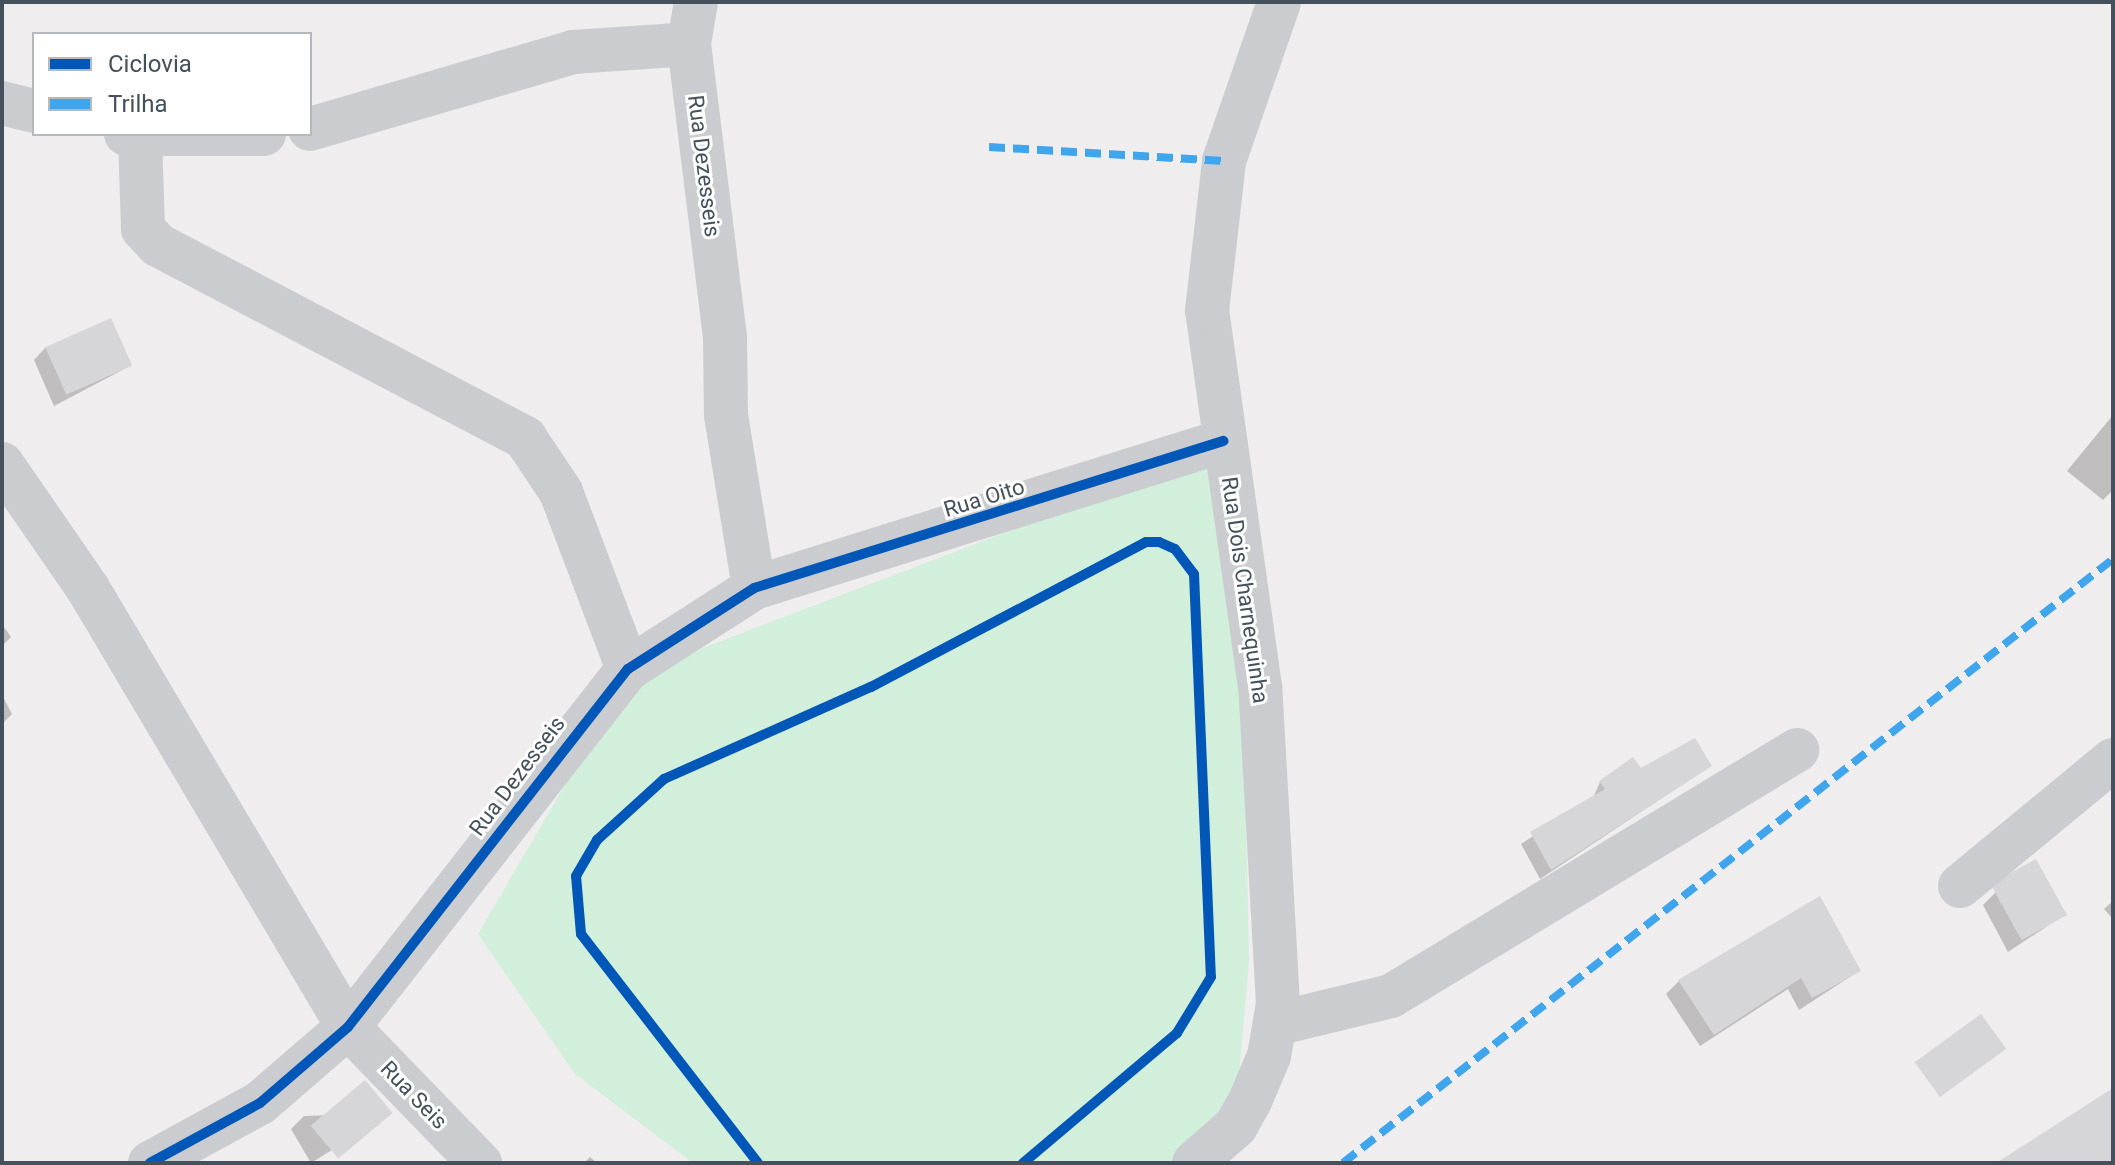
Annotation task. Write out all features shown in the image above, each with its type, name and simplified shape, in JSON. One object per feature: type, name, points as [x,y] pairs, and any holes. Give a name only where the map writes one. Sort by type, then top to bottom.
[{"type":"street","name":"Rua Dois Charnequinha","points":[[1194,1163],[1236,1126],[1269,1056],[1275,1024],[1260,687],[1207,311],[1224,161],[1279,2]]},
{"type":"street","points":[[312,129],[380,115],[573,52],[692,23]]},
{"type":"street","name":"Rua Dezesseis","points":[[150,1163],[260,1103],[348,1027],[628,669],[754,588],[726,415],[725,337],[692,23]]},
{"type":"street","points":[[2,103],[32,110]]},
{"type":"street","points":[[133,136],[143,229],[158,245],[525,438],[561,492],[628,669]]},
{"type":"street","name":"Rua Oito","points":[[754,588],[1224,441]]},
{"type":"street","name":"Rua Seis","points":[[2,464],[87,587],[348,1027],[480,1163]]},
{"type":"street","points":[[1275,1024],[1391,996],[1427,978],[1797,750]]},
{"type":"street","points":[[1960,886],[2113,760]]},
{"type":"green space","points":[[1211,454],[1242,653],[1249,960],[1235,1122],[1188,1163],[693,1163],[575,1074],[478,934],[621,689],[687,654]]},
{"type":"building","points":[[111,318],[132,366],[66,395],[45,347]]},
{"type":"building","points":[[1695,738],[1712,766],[1551,870],[1530,832],[1605,789],[1599,781],[1633,757],[1641,768]]},
{"type":"building","points":[[2036,859],[2067,915],[2022,940],[1991,884]]},
{"type":"building","points":[[1820,896],[1861,971],[1812,998],[1801,978],[1714,1035],[1678,980]]},
{"type":"building","points":[[1981,1014],[2006,1049],[1940,1097],[1915,1062]]},
{"type":"building","points":[[365,1080],[393,1113],[338,1159],[311,1126]]},
{"type":"building","points":[[2113,1088],[2113,1163],[1996,1163]]},
{"type":"marked path","points":[[989,147],[1224,161]]},
{"type":"marked path","points":[[1343,1163],[2113,559]]},
{"type":"cycle path","points":[[150,1163],[260,1103],[348,1027],[628,669],[754,588],[1224,441]]},
{"type":"cycle path","points":[[758,1163],[581,934],[576,876],[597,840],[664,779],[871,687],[1146,542],[1159,542],[1175,549],[1194,574],[1211,977],[1177,1033],[1023,1163]]}]
